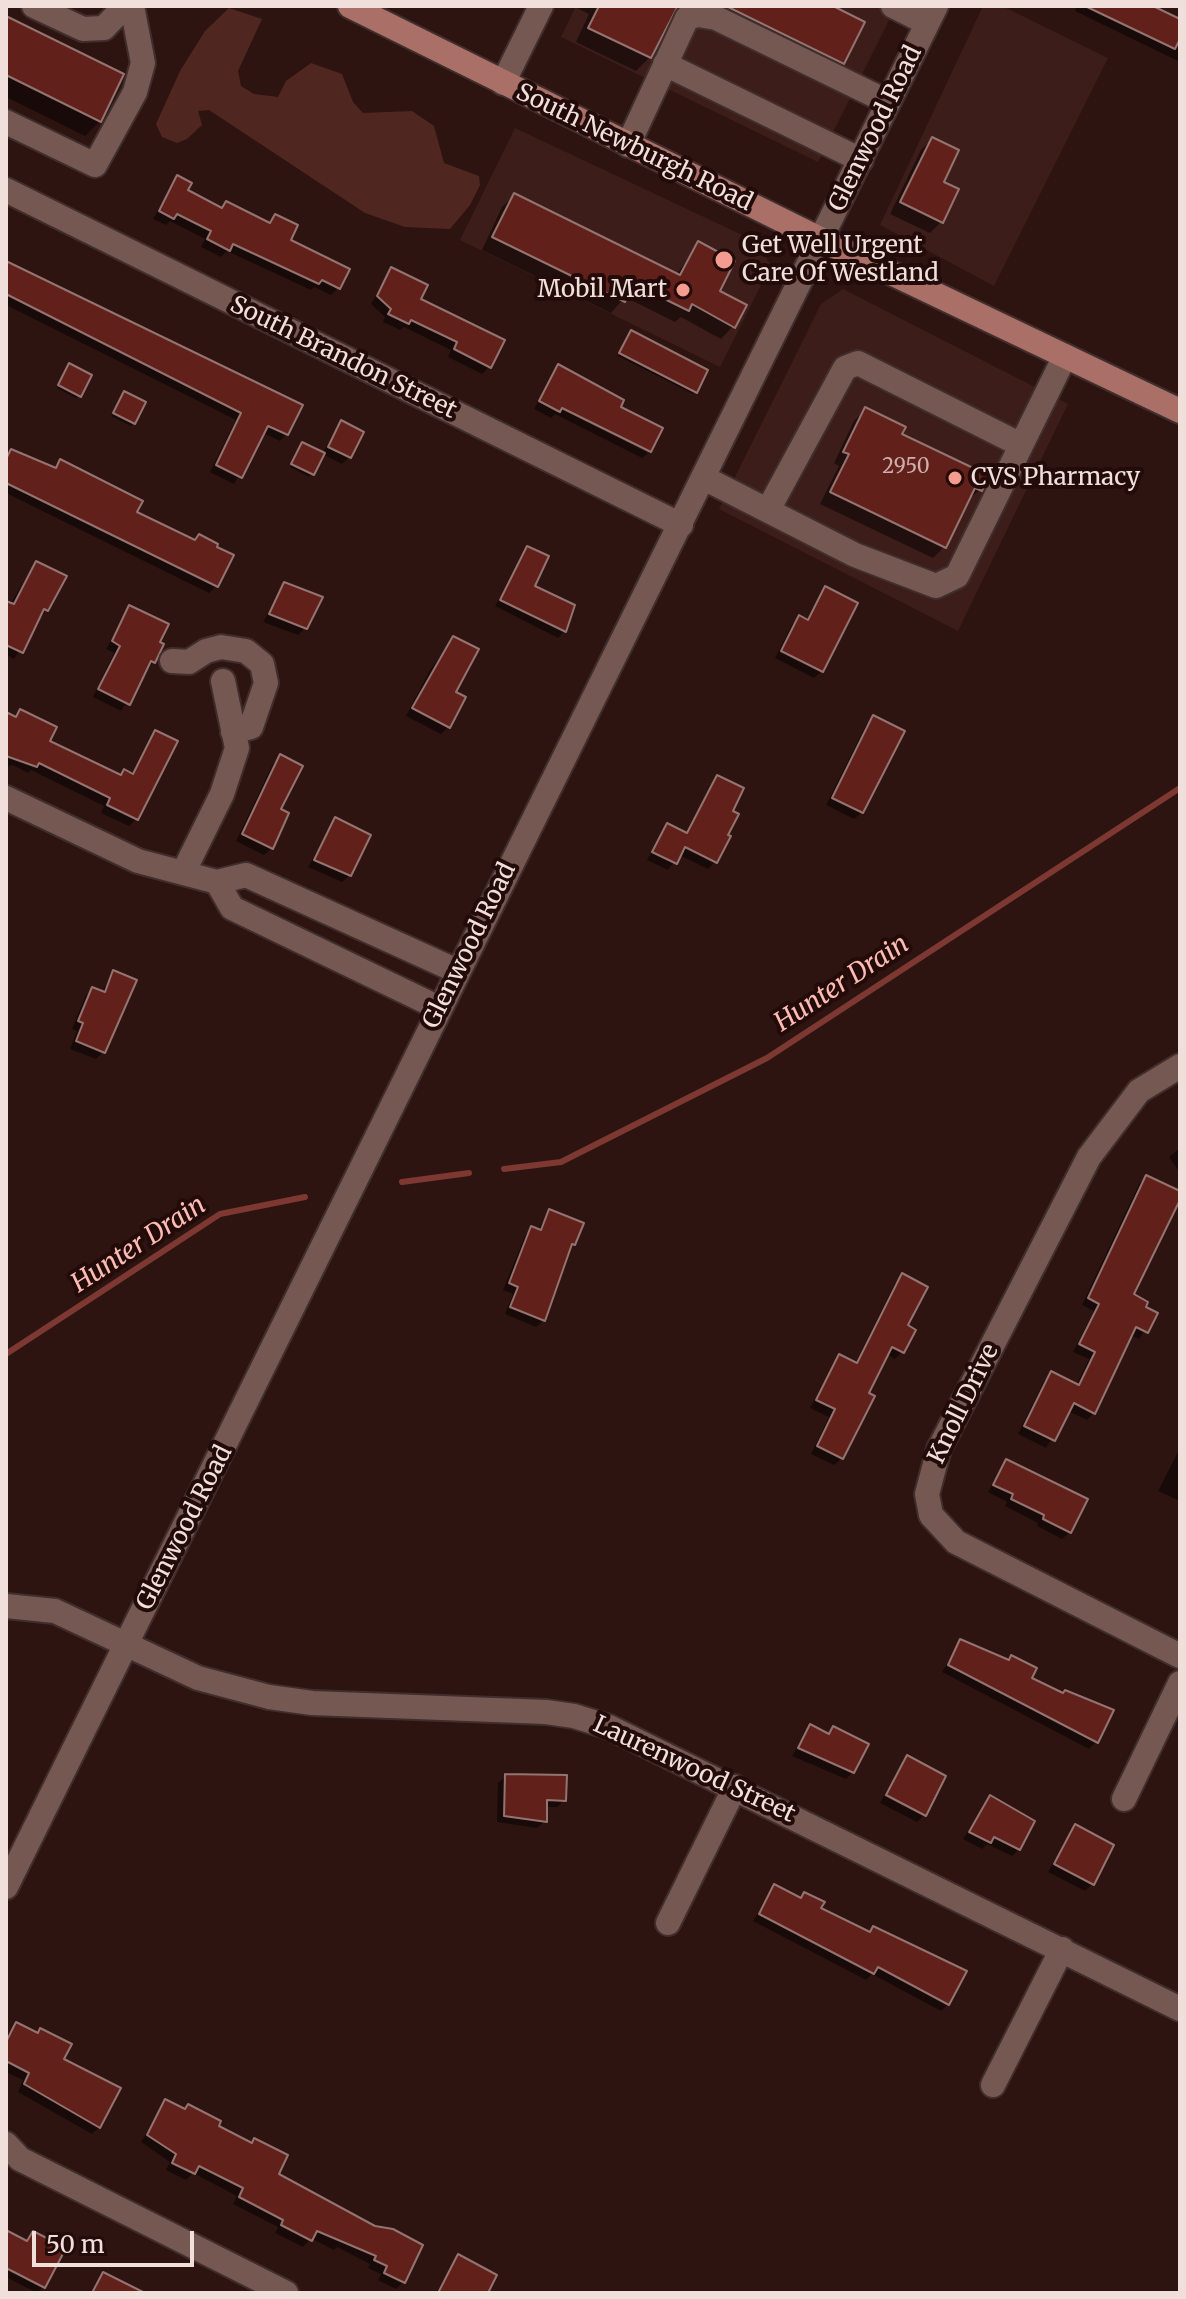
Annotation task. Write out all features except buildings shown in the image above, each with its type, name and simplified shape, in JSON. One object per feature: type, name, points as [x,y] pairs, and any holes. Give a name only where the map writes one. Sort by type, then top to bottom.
[{"type":"main road","name":"South Newburgh Road","points":[[350,6],[822,240],[1180,411]]},
{"type":"street","points":[[34,6],[83,29],[104,28],[125,6]]},
{"type":"street","points":[[6,122],[95,165],[135,92],[143,63],[132,6]]},
{"type":"street","points":[[503,83],[541,6]]},
{"type":"street","points":[[893,6],[931,14]]},
{"type":"street","name":"Glenwood Road","points":[[6,1887],[291,1316],[457,971],[681,525],[931,14]]},
{"type":"street","points":[[628,145],[687,18],[707,17],[888,102]]},
{"type":"street","points":[[665,64],[861,160]]},
{"type":"street","name":"South Brandon Street","points":[[6,190],[681,525]]},
{"type":"street","points":[[704,478],[855,555],[936,586],[957,576],[1065,356]]},
{"type":"street","points":[[768,510],[845,368],[858,363],[1021,445]]},
{"type":"street","points":[[172,661],[189,662],[206,651],[221,647],[246,651],[262,664],[266,683],[251,727],[233,732]]},
{"type":"street","points":[[184,871],[222,794],[237,748],[223,681]]},
{"type":"street","points":[[6,798],[138,861],[217,882],[246,875],[457,971]]},
{"type":"street","points":[[217,882],[232,908],[439,1008]]},
{"type":"street","points":[[315,946],[330,911]]},
{"type":"street","name":"Knoll Drive","points":[[1180,1066],[1139,1091],[1089,1157],[939,1449],[927,1494],[931,1515],[956,1542],[1180,1656]]},
{"type":"street","name":"Laurenwood Street","points":[[6,1606],[55,1611],[198,1678],[269,1697],[312,1703],[518,1710],[574,1716],[630,1736],[1180,2009]]},
{"type":"street","points":[[1124,1799],[1180,1683]]},
{"type":"street","points":[[668,1923],[735,1787]]},
{"type":"street","points":[[993,2085],[1062,1949]]},
{"type":"street","points":[[11,2153],[286,2293]]},
{"type":"shaded area","points":[[576,6],[896,6],[818,162],[561,37]]},
{"type":"shaded area","points":[[983,6],[1002,6],[1108,58],[994,286],[880,225]]},
{"type":"shaded area","points":[[229,8],[262,19],[238,71],[241,86],[254,94],[278,97],[286,81],[311,63],[342,74],[353,102],[363,113],[412,111],[434,126],[444,163],[479,176],[480,185],[470,205],[450,229],[405,227],[365,213],[209,110],[198,111],[202,125],[187,139],[177,143],[162,137],[156,124],[180,71],[205,31]]},
{"type":"shaded area","points":[[515,128],[755,241],[771,265],[720,367],[460,240]]},
{"type":"shaded area","points":[[843,289],[1068,404],[958,631],[719,509],[821,304]]},
{"type":"waterway","name":"Hunter Drain","points":[[504,1169],[561,1162],[767,1058],[1180,788]]},
{"type":"waterway","name":"Hunter Drain","points":[[402,1182],[469,1173]]},
{"type":"waterway","name":"Hunter Drain","points":[[6,1354],[220,1214],[305,1197]]},
{"type":"place","name":"Get Well Urgent Care Of Westland","points":[[724,260]]},
{"type":"place","name":"Mobil Mart","points":[[683,290]]},
{"type":"place","name":"CVS Pharmacy","points":[[955,478]]}]
